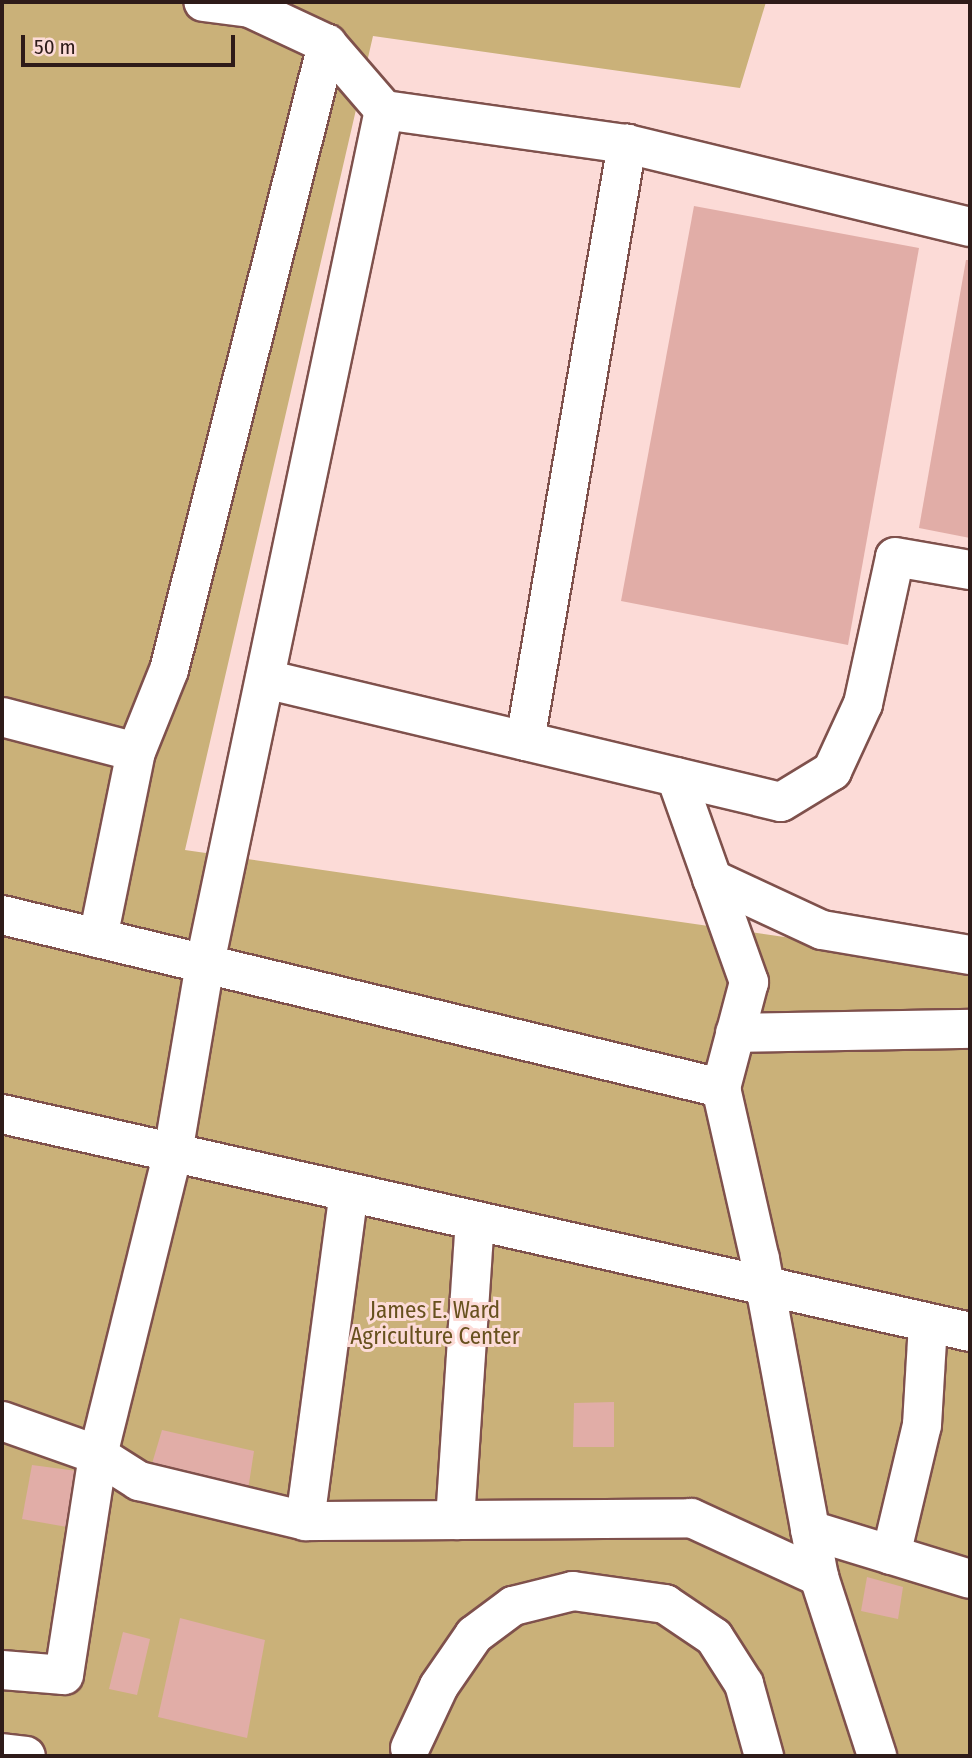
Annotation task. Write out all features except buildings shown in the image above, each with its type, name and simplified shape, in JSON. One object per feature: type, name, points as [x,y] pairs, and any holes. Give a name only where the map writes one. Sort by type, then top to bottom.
[{"type":"lane","points":[[203,2],[250,8],[327,44],[384,110],[628,144],[970,227]]},
{"type":"lane","points":[[98,938],[136,752],[169,670],[327,44]]},
{"type":"lane","points":[[2,1670],[64,1675],[97,1455],[173,1153],[205,963],[384,110]]},
{"type":"lane","points":[[525,741],[628,144]]},
{"type":"lane","points":[[265,679],[781,803],[832,771],[863,704],[895,557],[970,570]]},
{"type":"lane","points":[[2,717],[136,752]]},
{"type":"lane","points":[[676,777],[749,982],[720,1088],[765,1287],[818,1577],[877,1756]]},
{"type":"lane","points":[[712,879],[822,930],[970,955]]},
{"type":"lane","points":[[2,915],[720,1088]]},
{"type":"lane","points":[[736,1033],[970,1030]]},
{"type":"lane","points":[[2,1114],[970,1332]]},
{"type":"lane","points":[[305,1521],[349,1193]]},
{"type":"lane","points":[[455,1520],[475,1222]]},
{"type":"lane","points":[[891,1555],[922,1425],[928,1323]]},
{"type":"lane","points":[[2,1421],[97,1455],[139,1482],[305,1521],[691,1518],[818,1577]]},
{"type":"lane","points":[[810,1530],[970,1579]]},
{"type":"lane","points":[[412,1754],[439,1686],[474,1635],[513,1606],[573,1591],[665,1604],[714,1637],[744,1684],[764,1756]]},
{"type":"lane","points":[[2,1753],[26,1756]]},
{"type":"green space","name":"James E. Ward Agriculture Center","points":[[2,2],[766,2],[740,88],[373,36],[185,850],[970,964],[970,1756],[2,1756]]}]
